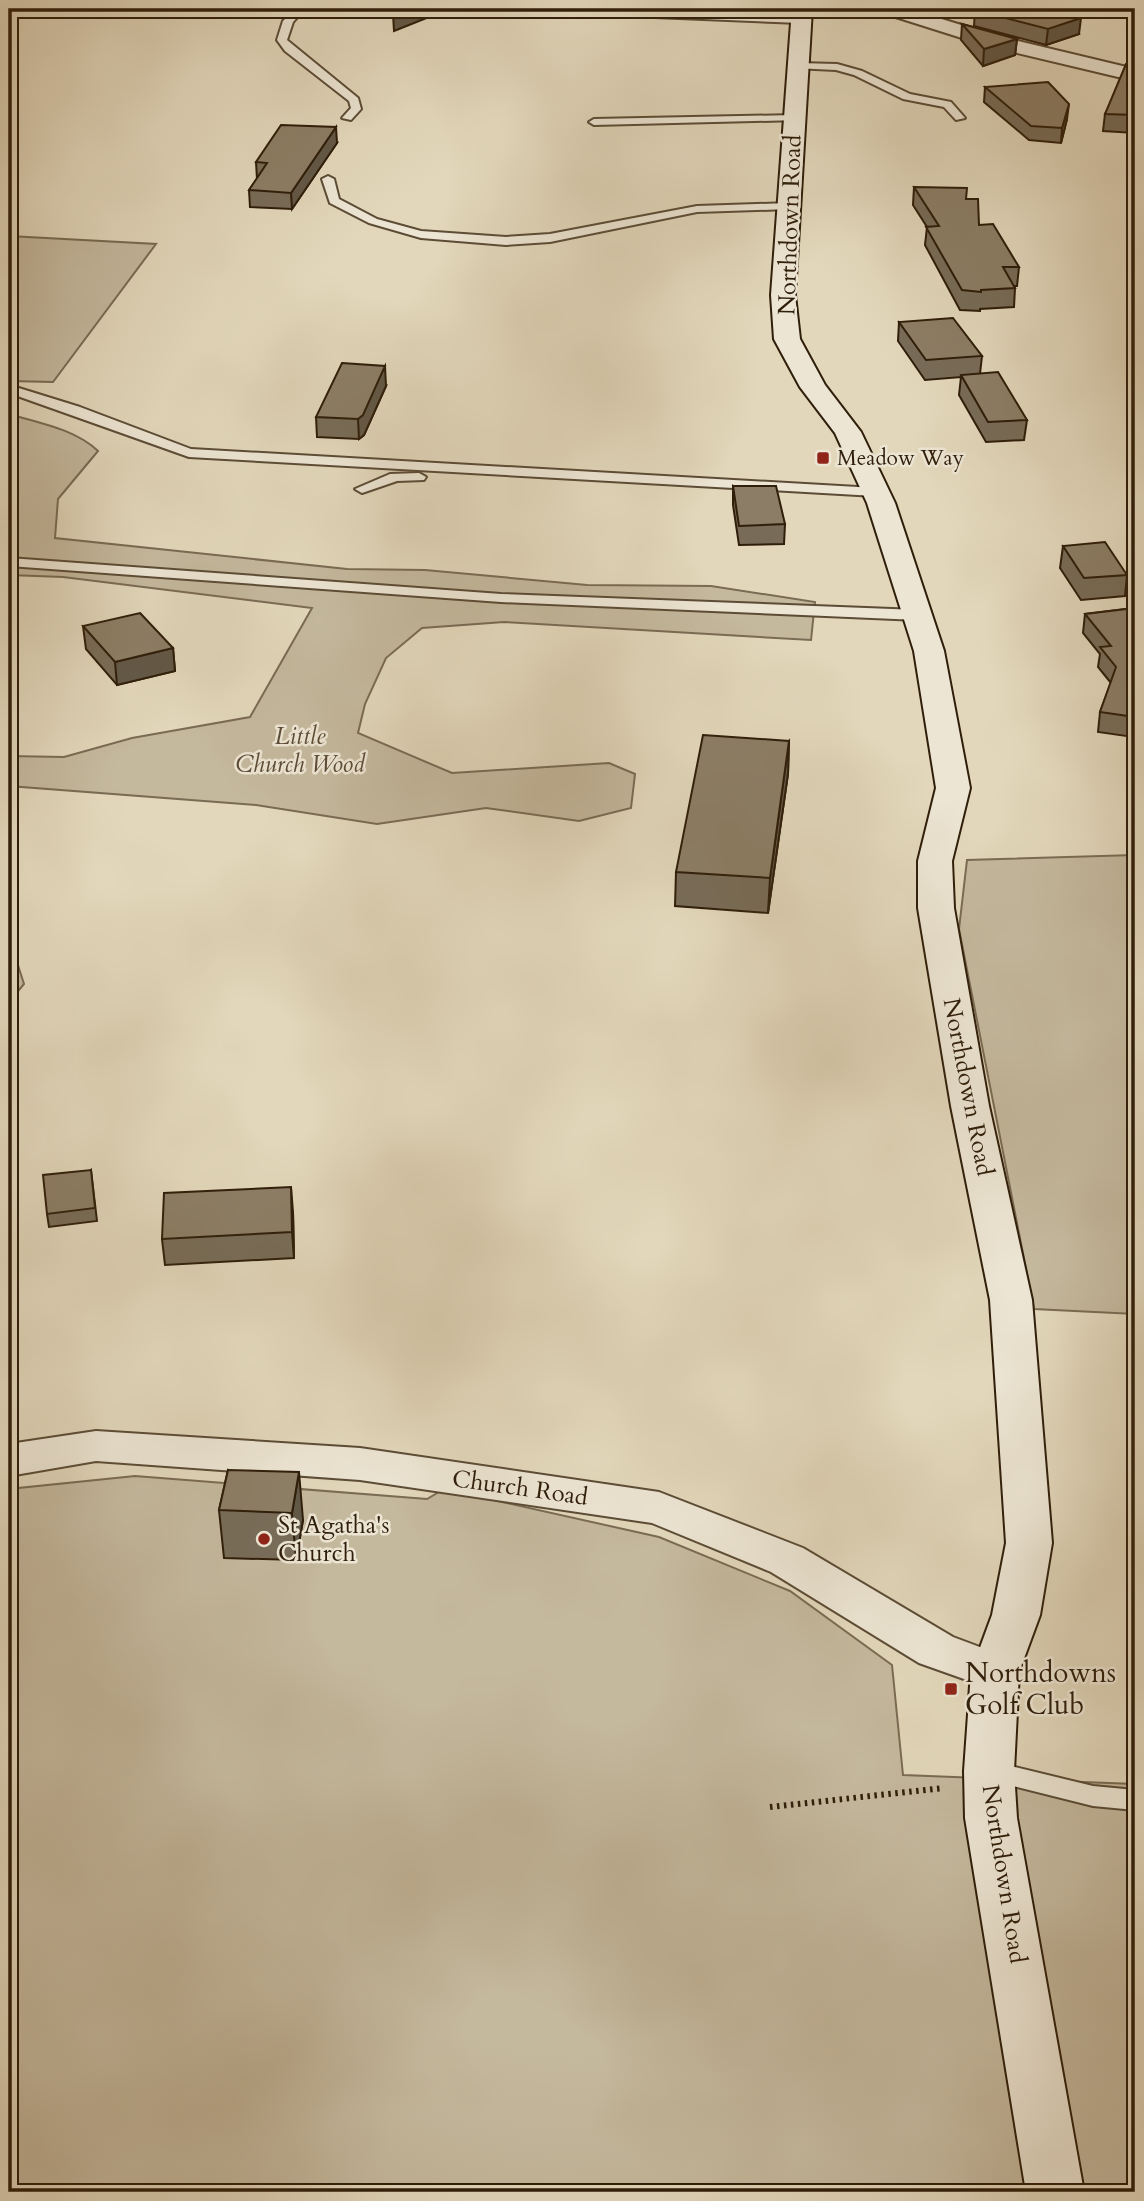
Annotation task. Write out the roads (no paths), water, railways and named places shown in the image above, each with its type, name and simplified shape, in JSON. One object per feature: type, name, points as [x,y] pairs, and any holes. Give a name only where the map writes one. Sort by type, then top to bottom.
[{"type":"street","points":[[606,9],[801,13]]},
{"type":"street","points":[[890,9],[991,41],[1135,75]]},
{"type":"street","name":"Northdown Road","points":[[801,13],[783,295],[787,339],[813,387],[848,432],[878,498],[929,651],[953,788],[935,861],[936,908],[970,1106],[1011,1300],[1029,1543],[1016,1615],[995,1672],[991,1818],[1055,2192]]},
{"type":"street","name":"Church Road","points":[[9,1460],[96,1446],[360,1464],[659,1508],[787,1560],[936,1650],[995,1672]]},
{"type":"lane","points":[[300,9],[292,14],[282,40],[289,49],[354,100],[356,109],[346,118]]},
{"type":"lane","points":[[797,66],[838,67],[858,73],[907,97],[947,104],[960,118]]},
{"type":"lane","points":[[594,122],[795,118]]},
{"type":"lane","points":[[328,179],[334,201],[373,221],[421,234],[506,241],[550,238],[697,209],[789,206]]},
{"type":"lane","points":[[9,389],[75,410],[189,453],[878,498]]},
{"type":"lane","points":[[362,489],[395,477],[435,477],[878,498]]},
{"type":"lane","points":[[9,562],[501,598],[918,615]]},
{"type":"lane","points":[[990,1780],[1135,1800]]},
{"type":"place","name":"Meadow Way","points":[[823,458]]},
{"type":"place","name":"St Agatha's Church","points":[[264,1539]]},
{"type":"place","name":"Northdowns Golf Club","points":[[951,1689]]},
{"type":"park label","name":"Little Church Wood","points":[[300,750]]}]
